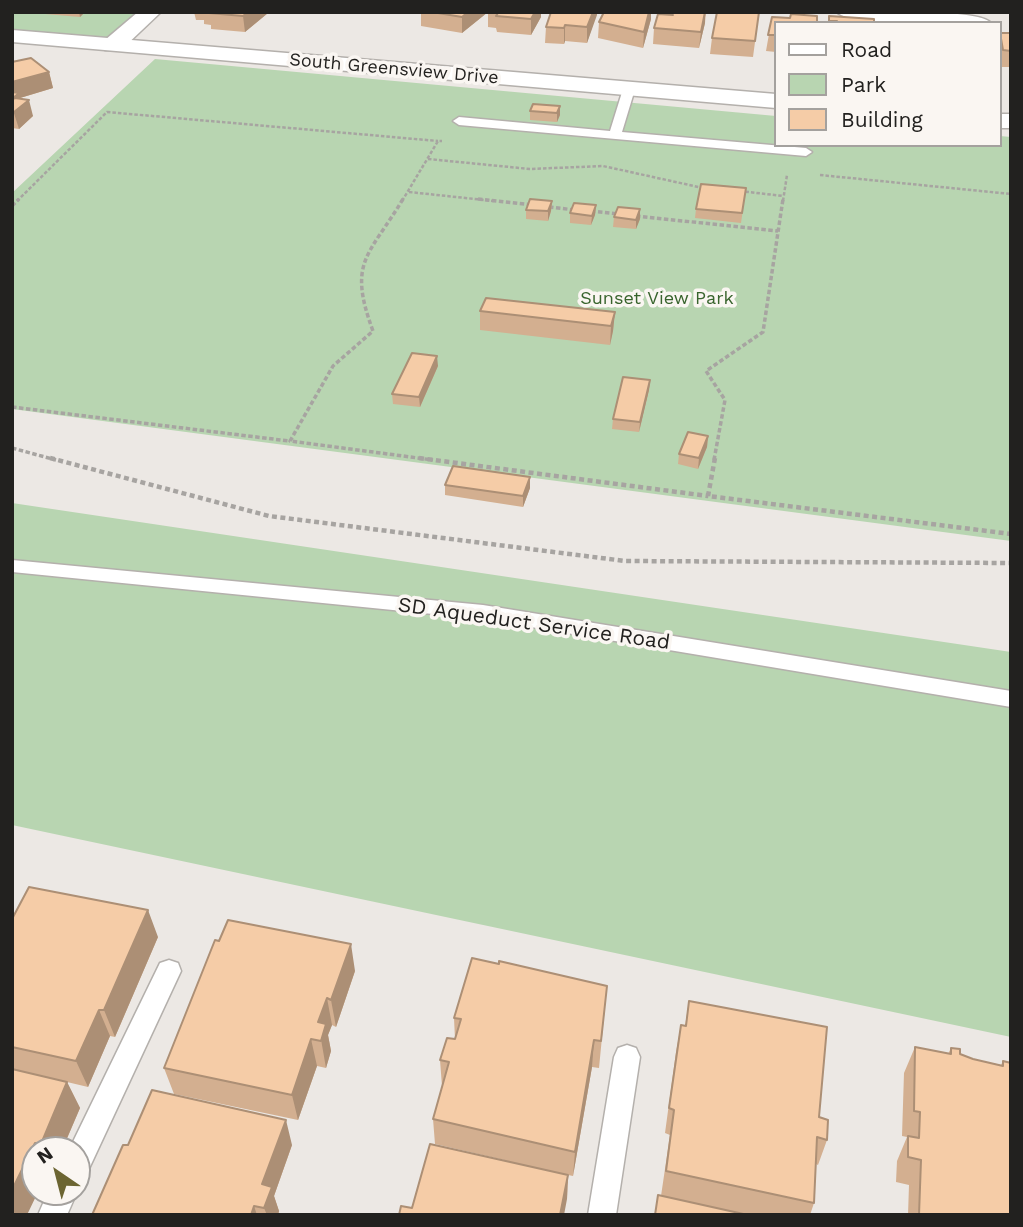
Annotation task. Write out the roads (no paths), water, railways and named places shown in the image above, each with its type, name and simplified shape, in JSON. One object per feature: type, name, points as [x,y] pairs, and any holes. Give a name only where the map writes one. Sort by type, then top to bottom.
[{"type":"street","points":[[113,45],[151,12]]},
{"type":"street","points":[[846,12],[906,14],[964,21]]},
{"type":"street","name":"South Greensview Drive","points":[[12,36],[774,102]]},
{"type":"lane","points":[[615,135],[629,89]]},
{"type":"lane","points":[[459,121],[806,152]]},
{"type":"lane","name":"SD Aqueduct Service Road","points":[[12,566],[483,612],[1011,699]]},
{"type":"lane","points":[[90,1136],[169,971]]},
{"type":"lane","points":[[602,1215],[627,1056]]},
{"type":"park label","name":"Sunset View Park","points":[[657,299]]}]
